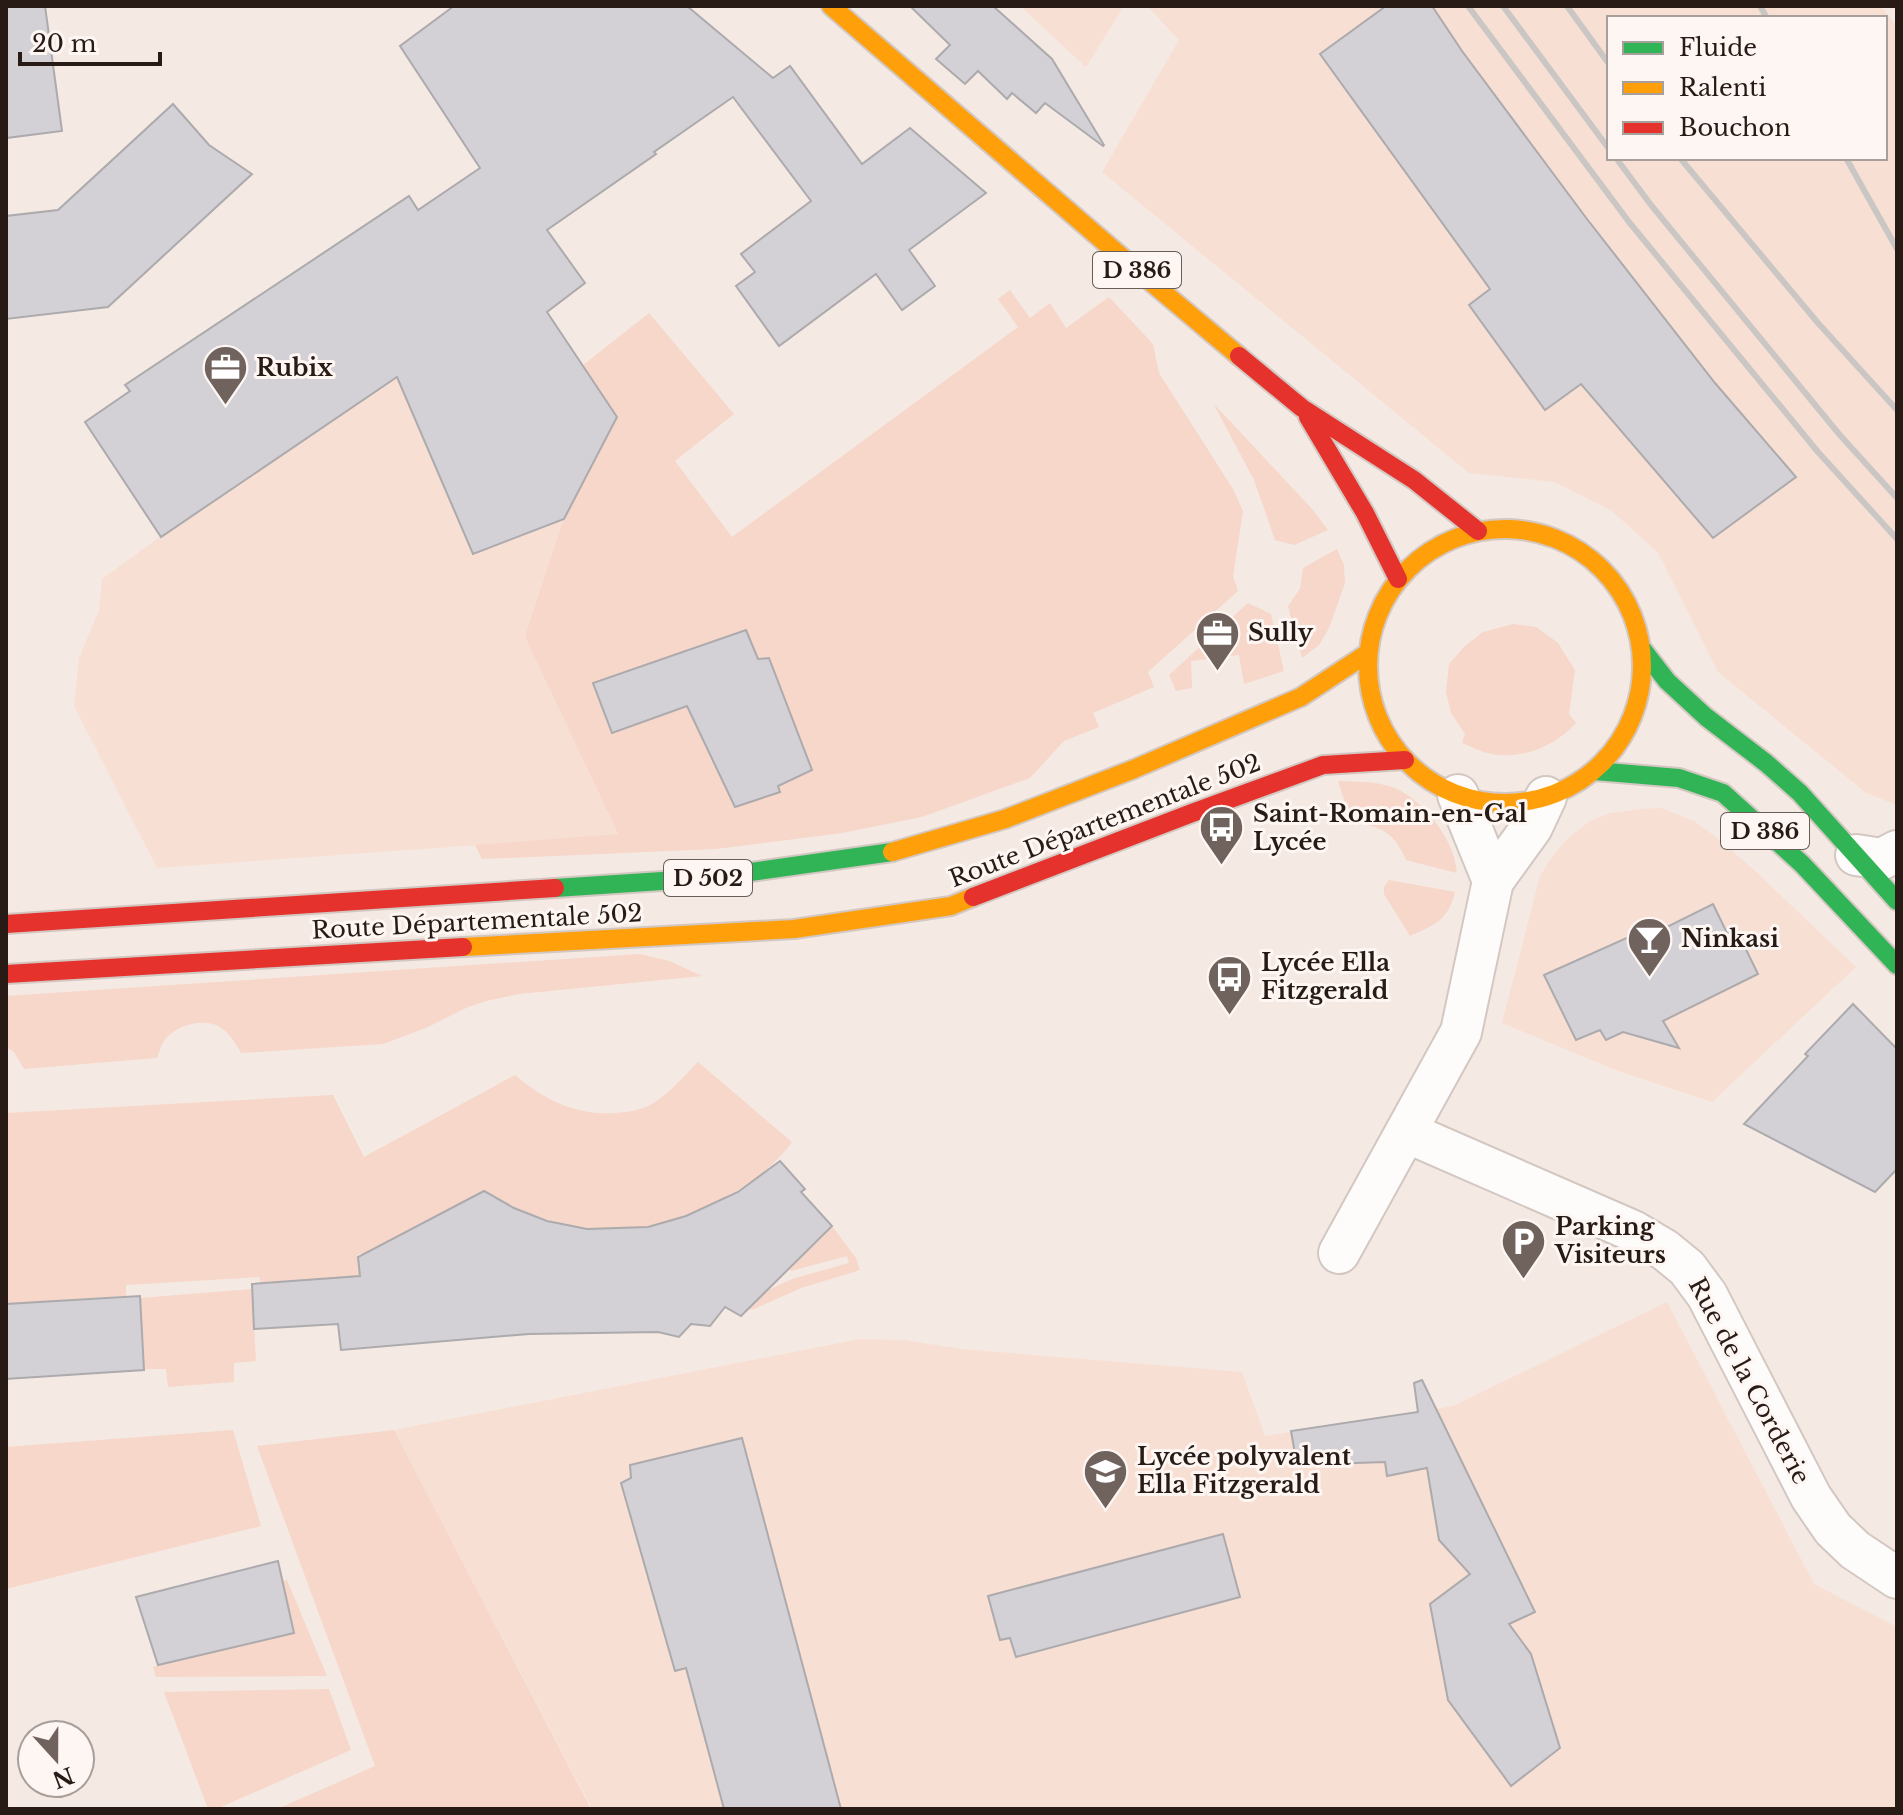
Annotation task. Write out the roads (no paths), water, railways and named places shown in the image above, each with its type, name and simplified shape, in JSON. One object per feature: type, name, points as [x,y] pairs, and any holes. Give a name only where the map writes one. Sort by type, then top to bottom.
[{"type":"main road","name":"D 386","points":[[831,6],[1302,408],[1414,480],[1478,531]]},
{"type":"main road","name":"D 386","points":[[1302,408],[1365,513],[1398,579]]},
{"type":"main road","points":[[1523,529],[1567,542],[1592,560],[1604,569],[1630,606],[1643,650],[1641,695],[1624,736],[1595,771],[1569,788],[1546,797],[1499,804],[1458,795],[1429,781],[1405,760],[1382,728],[1369,692],[1368,653],[1378,614],[1398,579],[1434,549],[1478,531],[1523,529]]},
{"type":"main road","name":"D 386","points":[[1643,650],[1667,681],[1706,717],[1800,793],[1897,901]]},
{"type":"main road","name":"Route Départementale 502","points":[[6,924],[708,878],[901,851],[1005,819],[1134,769],[1301,697],[1368,653]]},
{"type":"main road","name":"Route Départementale 502","points":[[6,974],[794,929],[951,906],[1323,765],[1405,760]]},
{"type":"main road","name":"D 386","points":[[1595,771],[1679,778],[1723,793],[1776,818]]},
{"type":"main road","name":"D 386","points":[[1723,793],[1802,864],[1897,965]]},
{"type":"main road","name":"D 386","points":[[1816,836],[1856,855]]},
{"type":"street","points":[[1458,795],[1493,881]]},
{"type":"street","points":[[1339,1253],[1461,1032],[1493,881],[1532,827],[1546,797]]},
{"type":"street","points":[[1856,855],[1882,859],[1897,851]]},
{"type":"street","name":"Rue de la Corderie","points":[[1406,1132],[1633,1231],[1665,1250],[1687,1268],[1707,1295],[1811,1497],[1833,1529],[1855,1550],[1897,1578]]},
{"type":"railway","points":[[1468,6],[1629,222],[1818,452],[1897,539]]},
{"type":"railway","points":[[1503,6],[1607,146]]},
{"type":"railway","points":[[1567,6],[1607,61]]},
{"type":"railway","points":[[1760,6],[1766,16]]},
{"type":"railway","points":[[1617,160],[1839,434],[1897,498]]},
{"type":"railway","points":[[1682,160],[1818,323],[1897,410]]},
{"type":"railway","points":[[1847,160],[1897,249]]},
{"type":"place","name":"Rubix","points":[[225,407]]},
{"type":"place","name":"Sully","points":[[1217,672]]},
{"type":"place","name":"Saint-Romain-en-Gal Lycée","points":[[1222,867]]},
{"type":"place","name":"Ninkasi","points":[[1650,978]]},
{"type":"place","name":"Lycée Ella Fitzgerald","points":[[1230,1016]]},
{"type":"place","name":"Parking Visiteurs","points":[[1524,1280]]},
{"type":"place","name":"Lycée polyvalent Ella Fitzgerald","points":[[1106,1510]]}]
